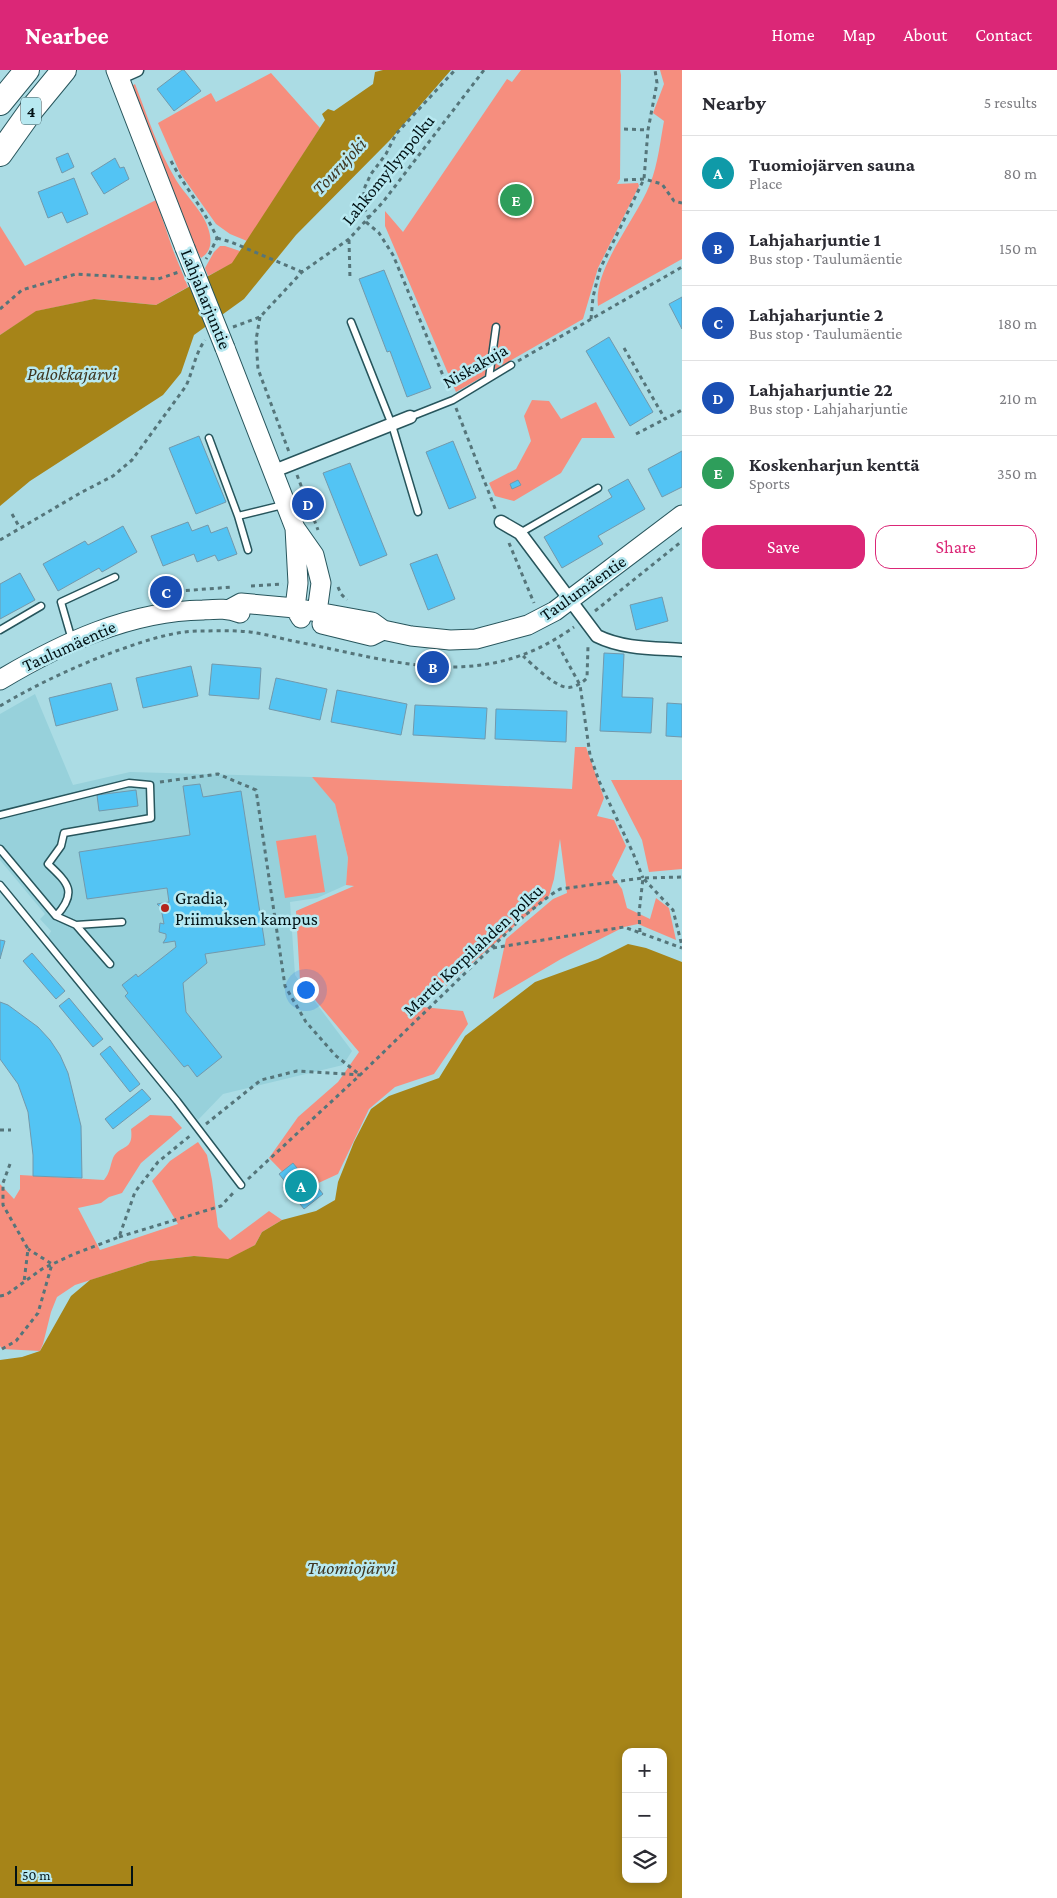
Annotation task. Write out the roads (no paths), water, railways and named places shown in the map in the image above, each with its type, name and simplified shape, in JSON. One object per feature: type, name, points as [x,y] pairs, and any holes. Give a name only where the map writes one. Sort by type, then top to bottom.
[{"type":"highway","name":"4","points":[[0,103],[27,70]]},
{"type":"highway","name":"4","points":[[0,154],[32,109],[64,70]]},
{"type":"main road","name":"Lahjaharjuntie","points":[[118,74],[295,528],[314,555],[321,584],[305,613]]},
{"type":"main road","name":"Taulumäentie","points":[[0,680],[73,641],[131,620],[182,610],[230,609],[242,614],[305,613],[362,627],[371,636],[383,630],[411,636],[450,640],[476,639],[528,625],[554,611],[682,515]]},
{"type":"street","points":[[118,74],[137,70]]},
{"type":"street","name":"Niskakuja","points":[[274,471],[410,417]]},
{"type":"street","points":[[500,522],[520,533],[597,636],[610,643],[682,650]]},
{"type":"lane","points":[[351,322],[392,425],[418,512]]},
{"type":"lane","points":[[489,378],[496,327]]},
{"type":"lane","name":"Niskakuja","points":[[410,417],[454,400],[511,365]]},
{"type":"lane","points":[[210,438],[248,550]]},
{"type":"lane","points":[[520,533],[598,488]]},
{"type":"lane","points":[[238,516],[286,504]]},
{"type":"lane","points":[[73,641],[61,602],[114,577]]},
{"type":"lane","points":[[0,630],[41,606]]},
{"type":"lane","points":[[0,815],[129,783],[150,785],[151,818],[64,833],[61,846],[48,864],[66,881],[69,893],[65,906],[56,916]]},
{"type":"lane","points":[[0,849],[56,916],[76,925],[110,964]]},
{"type":"lane","points":[[0,885],[242,1185]]},
{"type":"lane","points":[[76,925],[122,922]]},
{"type":"water","name":"Palokkajärvi","points":[[383,70],[451,70],[390,140],[296,235],[244,299],[194,335],[181,373],[163,395],[30,481],[0,506],[0,335],[36,311],[94,299],[156,305],[232,263],[325,120],[322,114],[328,109],[334,111],[373,84],[375,72]]},
{"type":"water","name":"Tuomiojärvi","points":[[628,944],[646,948],[682,962],[682,1898],[0,1898],[0,1360],[22,1357],[40,1351],[71,1296],[90,1280],[150,1261],[194,1256],[228,1259],[255,1245],[262,1232],[282,1220],[316,1211],[335,1200],[338,1182],[354,1142],[371,1109],[389,1096],[439,1078],[465,1036],[535,982],[598,959]]},
{"type":"place","name":"Koskenharjun kenttä","points":[[516,200]]},
{"type":"place","name":"Lahjaharjuntie 22","points":[[308,504]]},
{"type":"place","name":"Lahjaharjuntie 2","points":[[166,592]]},
{"type":"place","name":"Lahjaharjuntie 1","points":[[433,667]]},
{"type":"place","name":"Gradia, Priimuksen kampus","points":[[165,908]]},
{"type":"place","name":"Tuomiojärven sauna","points":[[301,1186]]},
{"type":"water label","name":"Tourujoki","points":[[339,166]]}]
